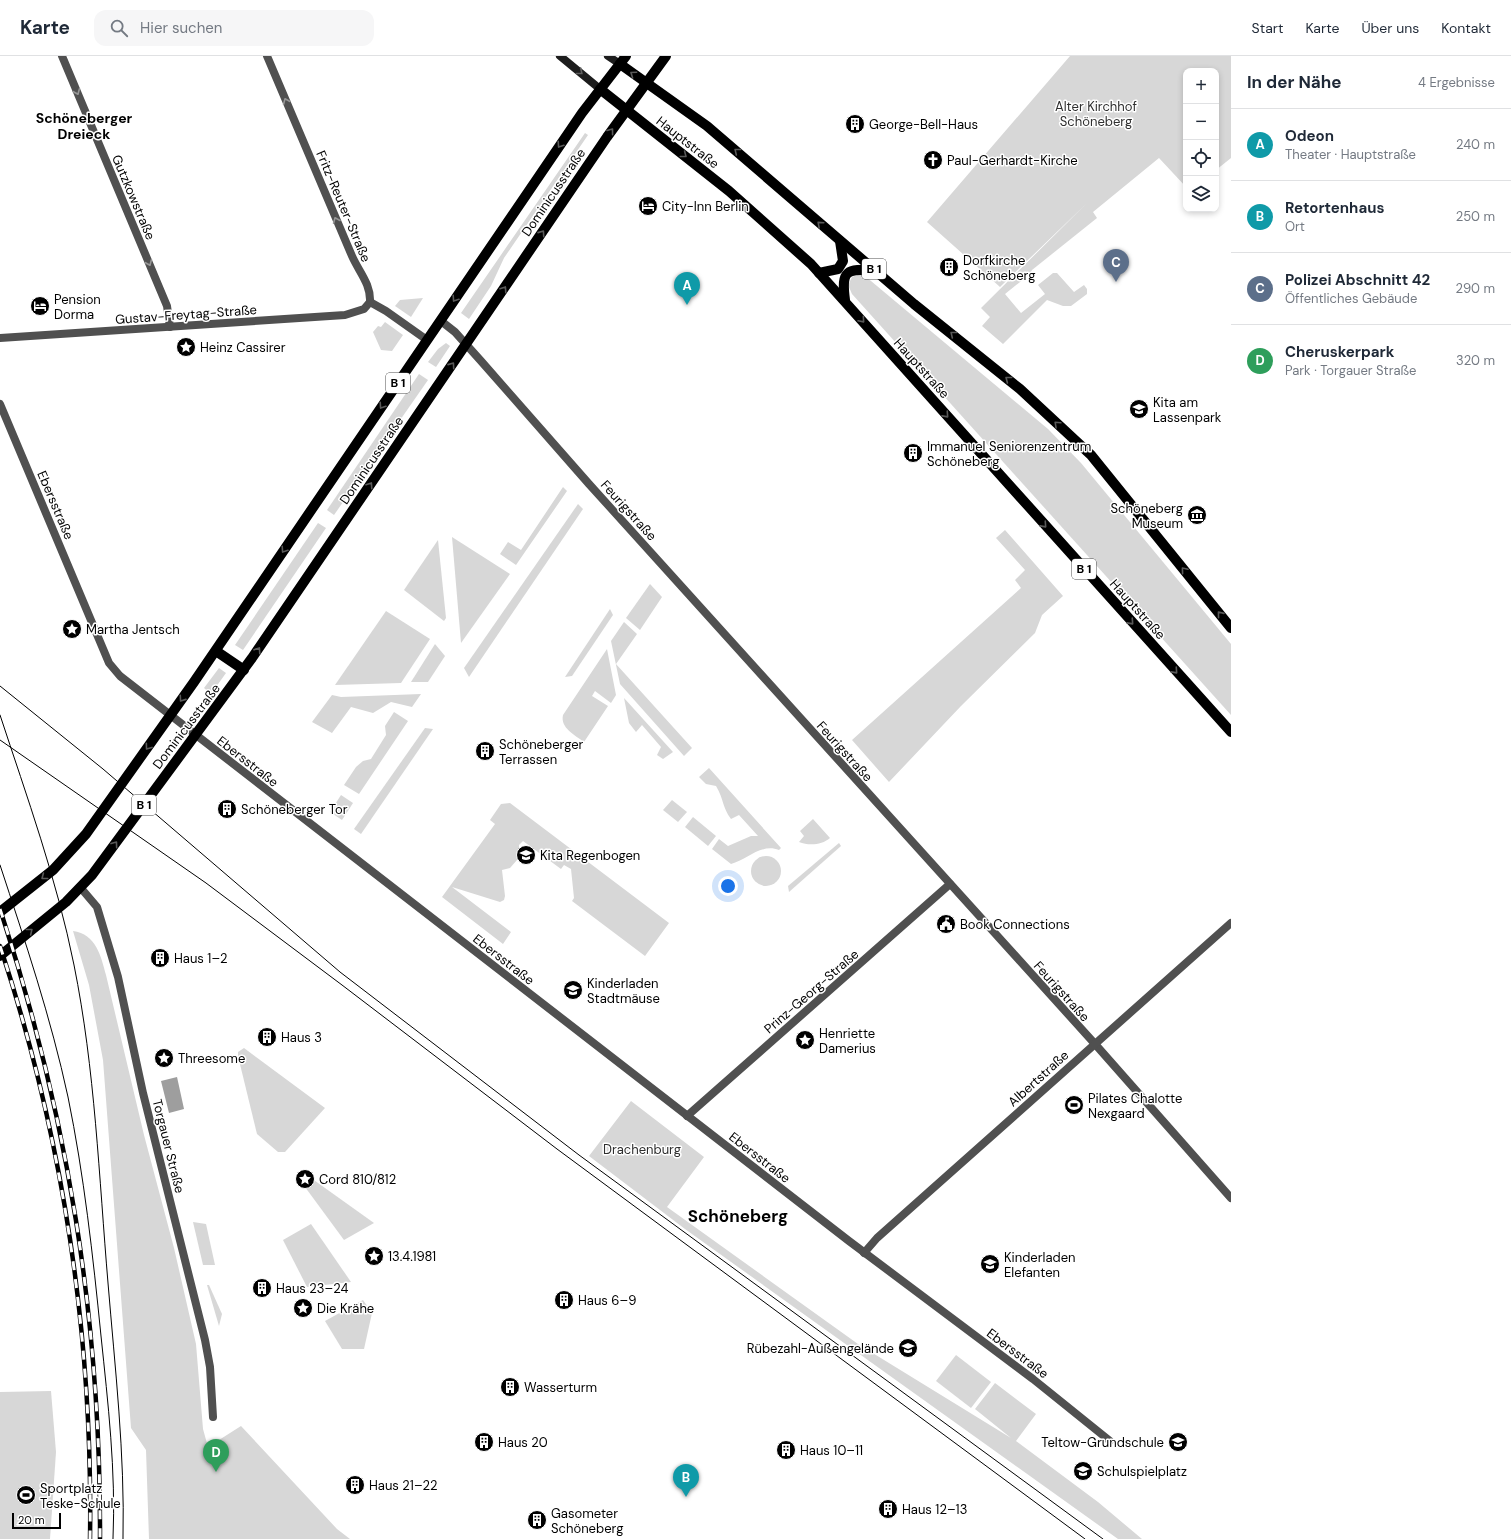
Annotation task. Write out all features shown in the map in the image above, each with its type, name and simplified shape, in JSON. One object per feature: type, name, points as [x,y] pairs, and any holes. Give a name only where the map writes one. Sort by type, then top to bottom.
[{"type":"main road","name":"Hauptstraße","points":[[560,56],[747,206],[819,273],[845,300],[1231,732]]},
{"type":"main road","name":"Hauptstraße","points":[[608,56],[623,60],[646,83],[707,126],[840,241],[1020,389],[1091,455],[1231,628]]},
{"type":"main road","name":"Dominicusstraße","points":[[80,888],[92,875],[244,670],[627,110],[666,56]]},
{"type":"main road","name":"Dominicusstraße","points":[[0,912],[53,870],[73,850],[216,651],[427,340],[600,89],[623,60]]},
{"type":"main road","points":[[819,273],[838,269],[843,261],[840,241]]},
{"type":"main road","points":[[845,300],[843,283],[847,273],[854,269],[875,270]]},
{"type":"main road","points":[[216,651],[244,670]]},
{"type":"main road","name":"B 1","points":[[0,956],[52,914],[80,888]]},
{"type":"street","name":"Gutzkowstraße","points":[[62,56],[167,306],[170,327]]},
{"type":"street","name":"Fritz-Reuter-Straße","points":[[267,56],[352,256],[367,282],[370,302]]},
{"type":"street","name":"Gustav-Freytag-Straße","points":[[0,338],[345,315],[364,310],[370,302]]},
{"type":"street","points":[[370,302],[427,340]]},
{"type":"street","name":"Feurigstraße","points":[[441,321],[455,332],[785,703],[1095,1044],[1231,1198]]},
{"type":"street","name":"Ebersstraße","points":[[0,404],[109,663],[123,679],[864,1253],[1033,1379],[1110,1441]]},
{"type":"street","name":"Prinz-Georg-Straße","points":[[687,1116],[950,884]]},
{"type":"street","name":"Torgauer Straße","points":[[80,888],[97,907],[118,977],[143,1093],[206,1340],[210,1367],[213,1417]]},
{"type":"street","name":"Albertstraße","points":[[864,1253],[877,1238],[1231,923]]},
{"type":"green space","name":"Alter Kirchhof Schöneberg","points":[[1070,56],[1231,56],[1231,158],[1219,168],[1219,68],[1183,68],[1183,184],[1159,158],[1093,212],[1097,218],[1032,270],[1030,274],[1005,294],[1021,313],[1045,294],[1038,285],[1053,273],[1057,273],[1074,292],[1084,285],[1087,289],[1087,294],[1071,306],[1063,306],[1047,300],[1003,344],[982,326],[990,317],[981,308],[1087,203],[1000,287],[927,222]]},
{"type":"green space","points":[[585,133],[588,135],[504,258],[491,286],[469,319],[461,313]]},
{"type":"green space","points":[[863,275],[871,281],[1048,429],[1081,463],[1231,644],[1231,715],[852,294],[848,285],[852,277]]},
{"type":"green space","points":[[423,298],[411,317],[395,306],[400,300]]},
{"type":"green space","points":[[385,322],[403,335],[392,351],[381,350],[373,332],[378,326],[381,327]]},
{"type":"green space","points":[[446,343],[450,346],[436,367],[428,362],[438,349]]},
{"type":"green space","points":[[419,374],[428,380],[334,515],[327,510]]},
{"type":"green space","points":[[563,487],[567,491],[516,565],[500,554],[508,542],[521,550]]},
{"type":"green space","points":[[578,504],[583,509],[469,677],[464,668]]},
{"type":"green space","points":[[318,523],[326,528],[243,650],[235,645]]},
{"type":"green space","points":[[1005,530],[1063,596],[1042,615],[1035,633],[961,706],[889,782],[852,740],[1021,588],[1015,580],[1025,570],[996,538]]},
{"type":"green space","points":[[452,537],[510,574],[461,643]]},
{"type":"green space","points":[[438,540],[446,618],[444,621],[404,590]]},
{"type":"green space","points":[[650,584],[662,597],[640,630],[626,618]]},
{"type":"green space","points":[[610,609],[613,615],[572,676],[565,677]]},
{"type":"green space","points":[[386,611],[430,639],[401,683],[335,685]]},
{"type":"green space","points":[[624,622],[637,634],[616,664],[692,748],[684,756],[620,684],[611,641]]},
{"type":"green space","points":[[435,644],[445,656],[428,682],[411,682]]},
{"type":"green space","points":[[607,649],[616,695],[611,703],[595,691],[592,696],[608,706],[584,742],[566,727],[563,720],[563,715]]},
{"type":"green space","points":[[219,668],[226,673],[211,694],[204,688]]},
{"type":"green space","points":[[421,694],[412,707],[391,702],[373,713],[351,707],[332,733],[312,722],[332,695],[341,697]]},
{"type":"green space","points":[[624,698],[673,752],[663,759],[657,755],[661,747],[642,725],[636,732],[629,723]]},
{"type":"green space","points":[[394,712],[408,721],[359,794],[344,785],[356,767],[363,761],[371,759],[386,735],[385,726]]},
{"type":"green space","points":[[425,728],[433,729],[361,834],[354,829]]},
{"type":"green space","points":[[709,768],[781,848],[779,850],[772,848],[760,850],[731,864],[712,849],[719,839],[728,846],[751,836],[758,836],[739,815],[731,819],[726,811],[716,786],[706,784],[699,777]]},
{"type":"green space","points":[[341,795],[353,803],[342,820],[330,812]]},
{"type":"green space","points":[[672,800],[687,812],[678,822],[663,810]]},
{"type":"green space","points":[[510,803],[669,923],[645,956],[572,901],[574,898],[571,869],[564,865],[561,869],[523,841],[519,845],[519,849],[524,852],[510,868],[502,870],[505,896],[504,900],[500,902],[452,887],[511,932],[503,944],[442,897],[495,824],[490,820],[501,804]]},
{"type":"green space","points":[[693,817],[716,836],[708,846],[685,827]]},
{"type":"green space","points":[[813,819],[830,838],[815,844],[799,842],[804,836],[800,831]]},
{"type":"green space","points":[[839,843],[841,846],[789,892],[788,886]]},
{"type":"green space","points":[[766,856],[777,860],[781,871],[777,882],[766,886],[755,882],[751,871],[755,860]]},
{"type":"green space","points":[[73,931],[87,936],[92,941],[102,961],[106,975],[144,1135],[174,1248],[196,1344],[203,1429],[208,1447],[241,1426],[337,1529],[350,1539],[149,1539],[146,1450],[131,1428],[103,1060],[89,985]]},
{"type":"green space","points":[[244,1048],[325,1108],[285,1152],[278,1152],[257,1134],[238,1056],[238,1052]]},
{"type":"green space","name":"Drachenburg","points":[[631,1101],[704,1157],[667,1207],[858,1344],[1011,1438],[975,1409],[995,1383],[1036,1414],[1016,1441],[1098,1502],[1142,1539],[1118,1539],[685,1229],[589,1156]]},
{"type":"green space","points":[[311,1178],[374,1223],[344,1240],[305,1187]]},
{"type":"green space","points":[[193,1222],[206,1224],[215,1265],[203,1265]]},
{"type":"green space","points":[[311,1224],[351,1282],[307,1287],[283,1240]]},
{"type":"green space","points":[[207,1285],[209,1285],[222,1314],[219,1326]]},
{"type":"green space","points":[[363,1300],[372,1313],[364,1349],[342,1349],[325,1321]]},
{"type":"green space","points":[[956,1355],[991,1382],[971,1408],[936,1381]]},
{"type":"green space","points":[[51,1391],[56,1452],[50,1539],[0,1539],[0,1392]]},
{"type":"shaded area","points":[[177,1077],[184,1109],[169,1113],[161,1081]]},
{"type":"tram line","points":[[0,686],[103,769],[340,972],[579,1155],[1103,1539]]},
{"type":"tram line","points":[[0,715],[41,839],[59,902],[74,965],[87,1044],[96,1123],[119,1411],[123,1539]]},
{"type":"tram line","points":[[0,740],[206,883],[557,1149],[1085,1539]]},
{"type":"tram line","points":[[0,865],[54,1038],[74,1126],[91,1246],[109,1412],[114,1514],[113,1539]]},
{"type":"railway","points":[[0,909],[24,987],[44,1064],[62,1142],[76,1220],[87,1298],[94,1378],[99,1458],[100,1539]]},
{"type":"railway","points":[[0,946],[22,1018],[41,1091],[57,1165],[70,1239],[86,1388],[90,1464],[90,1539]]},
{"type":"place","name":"George-Bell-Haus","points":[[855,124]]},
{"type":"place","name":"Paul-Gerhardt-Kirche","points":[[933,160]]},
{"type":"place","name":"City-Inn Berlin","points":[[648,206]]},
{"type":"place","name":"Dorfkirche Schöneberg","points":[[949,267]]},
{"type":"place","name":"Polizei Abschnitt 42","points":[[1116,282]]},
{"type":"place","name":"Odeon","points":[[687,305]]},
{"type":"place","name":"Pension Dorma","points":[[40,306]]},
{"type":"place","name":"Heinz Cassirer","points":[[186,347]]},
{"type":"place","name":"Kita am Lassenpark","points":[[1139,409]]},
{"type":"place","name":"Immanuel Seniorenzentrum Schöneberg","points":[[913,453]]},
{"type":"place","name":"Schöneberg Museum","points":[[1197,515]]},
{"type":"place","name":"Martha Jentsch","points":[[72,629]]},
{"type":"place","name":"Schöneberger Terrassen","points":[[485,751]]},
{"type":"place","name":"Schöneberger Tor","points":[[227,809]]},
{"type":"place","name":"Kita Regenbogen","points":[[526,855]]},
{"type":"place","name":"Book Connections","points":[[946,924]]},
{"type":"place","name":"Haus 1–2","points":[[160,958]]},
{"type":"place","name":"Kinderladen Stadtmäuse","points":[[573,990]]},
{"type":"place","name":"Haus 3","points":[[267,1037]]},
{"type":"place","name":"Henriette Damerius","points":[[805,1040]]},
{"type":"place","name":"Threesome","points":[[164,1058]]},
{"type":"place","name":"Pilates Chalotte Nexgaard","points":[[1074,1105]]},
{"type":"place","name":"Cord 810/812","points":[[305,1179]]},
{"type":"place","name":"13.4.1981","points":[[374,1256]]},
{"type":"place","name":"Kinderladen Elefanten","points":[[990,1264]]},
{"type":"place","name":"Haus 23–24","points":[[262,1288]]},
{"type":"place","name":"Haus 6–9","points":[[564,1300]]},
{"type":"place","name":"Die Krähe","points":[[303,1308]]},
{"type":"place","name":"Rübezahl-Außengelände","points":[[908,1348]]},
{"type":"place","name":"Wasserturm","points":[[510,1387]]},
{"type":"place","name":"Haus 20","points":[[484,1442]]},
{"type":"place","name":"Teltow-Grundschule","points":[[1178,1442]]},
{"type":"place","name":"Haus 10–11","points":[[786,1450]]},
{"type":"place","name":"Schulspielplatz","points":[[1083,1471]]},
{"type":"place","name":"Cheruskerpark","points":[[216,1472]]},
{"type":"place","name":"Haus 21–22","points":[[355,1485]]},
{"type":"place","name":"Sportplatz Teske-Schule","points":[[26,1495]]},
{"type":"place","name":"Retortenhaus","points":[[686,1497]]},
{"type":"place","name":"Haus 12–13","points":[[888,1509]]},
{"type":"place","name":"Gasometer Schöneberg","points":[[537,1520]]},
{"type":"district","name":"Schöneberger Dreieck","points":[[84,126]]},
{"type":"district","name":"Schöneberg","points":[[738,1216]]}]
